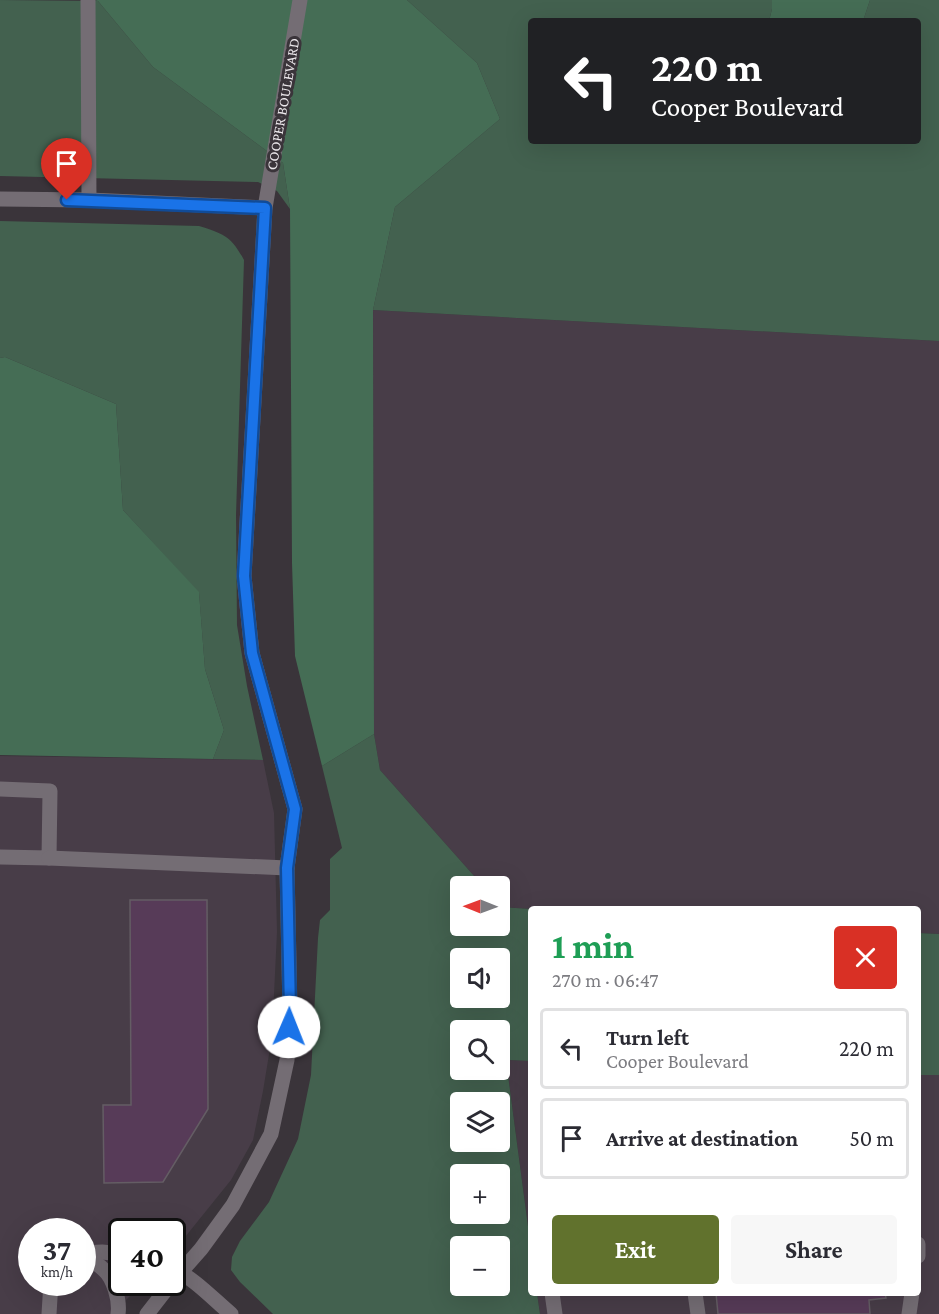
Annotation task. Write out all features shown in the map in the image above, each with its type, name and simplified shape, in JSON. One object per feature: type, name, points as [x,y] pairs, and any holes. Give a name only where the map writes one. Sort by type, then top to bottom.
[{"type":"street","points":[[88,0],[89,201]]},
{"type":"street","name":"COOPER BOULEVARD","points":[[186,1265],[201,1249],[233,1205],[270,1134],[287,1060],[290,1011],[287,868],[295,809],[252,653],[244,576],[265,208],[300,0]]},
{"type":"street","points":[[0,198],[265,208]]},
{"type":"street","points":[[0,789],[50,791],[49,858]]},
{"type":"street","points":[[0,856],[287,868]]},
{"type":"street","points":[[96,1264],[105,1270],[114,1286],[120,1305],[118,1314]]},
{"type":"street","points":[[186,1281],[201,1288],[231,1314]]},
{"type":"street","points":[[49,1314],[50,1296]]},
{"type":"street","name":"COOPER BOULEVARD","points":[[147,1314],[160,1296]]},
{"type":"street","points":[[552,1296],[555,1314]]},
{"type":"street","points":[[695,1296],[698,1314]]},
{"type":"street","points":[[909,1314],[912,1296]]},
{"type":"shaded area","points":[[373,310],[939,341],[939,934],[921,933],[921,906],[510,908],[510,876],[474,876],[380,770],[374,734]]},
{"type":"shaded area","points":[[0,756],[263,760],[274,813],[277,932],[272,1036],[253,1140],[231,1180],[186,1236],[186,1218],[108,1218],[108,1296],[130,1296],[112,1314],[0,1314]]},
{"type":"shaded area","points":[[510,1060],[528,1061],[528,1226],[509,1080]]},
{"type":"shaded area","points":[[921,1075],[939,1075],[939,1314],[540,1314],[537,1296],[921,1296]]},
{"type":"green space","points":[[0,0],[98,1],[153,67],[283,163],[290,209],[277,191],[258,182],[0,176]]},
{"type":"green space","points":[[93,0],[407,0],[477,63],[500,119],[395,207],[373,310],[374,734],[322,766],[295,656],[292,563],[290,209],[283,163],[153,67],[98,1]]},
{"type":"green space","points":[[407,0],[772,0],[770,18],[528,18],[528,144],[921,144],[921,18],[864,18],[870,0],[939,0],[939,341],[373,310],[395,207],[500,119],[477,63]]},
{"type":"green space","points":[[772,0],[870,0],[864,18],[770,18]]},
{"type":"green space","points":[[0,221],[199,226],[226,237],[244,260],[236,515],[237,625],[263,760],[213,759],[224,730],[205,669],[199,593],[123,510],[116,404],[5,357],[0,358]]},
{"type":"green space","points":[[5,357],[116,404],[123,510],[199,592],[205,669],[224,730],[213,759],[0,755],[0,358]]},
{"type":"green space","points":[[374,734],[380,770],[474,876],[450,876],[450,936],[510,936],[510,908],[528,909],[528,1061],[510,1060],[510,1020],[450,1020],[450,1080],[509,1080],[528,1226],[528,1296],[537,1296],[540,1314],[273,1314],[231,1270],[232,1257],[240,1241],[269,1202],[298,1139],[311,1075],[320,920],[330,910],[330,859],[342,848],[322,766]]},
{"type":"green space","points":[[921,933],[939,934],[939,1075],[921,1075]]},
{"type":"building","points":[[130,900],[207,900],[208,1109],[163,1182],[104,1183],[103,1105],[131,1105]]},
{"type":"building","points":[[716,1296],[886,1296],[886,1298],[869,1300],[870,1314],[718,1314]]},
{"type":"route","points":[[67,200],[265,208],[244,576],[252,653],[295,809],[287,868],[289,1027]]}]
